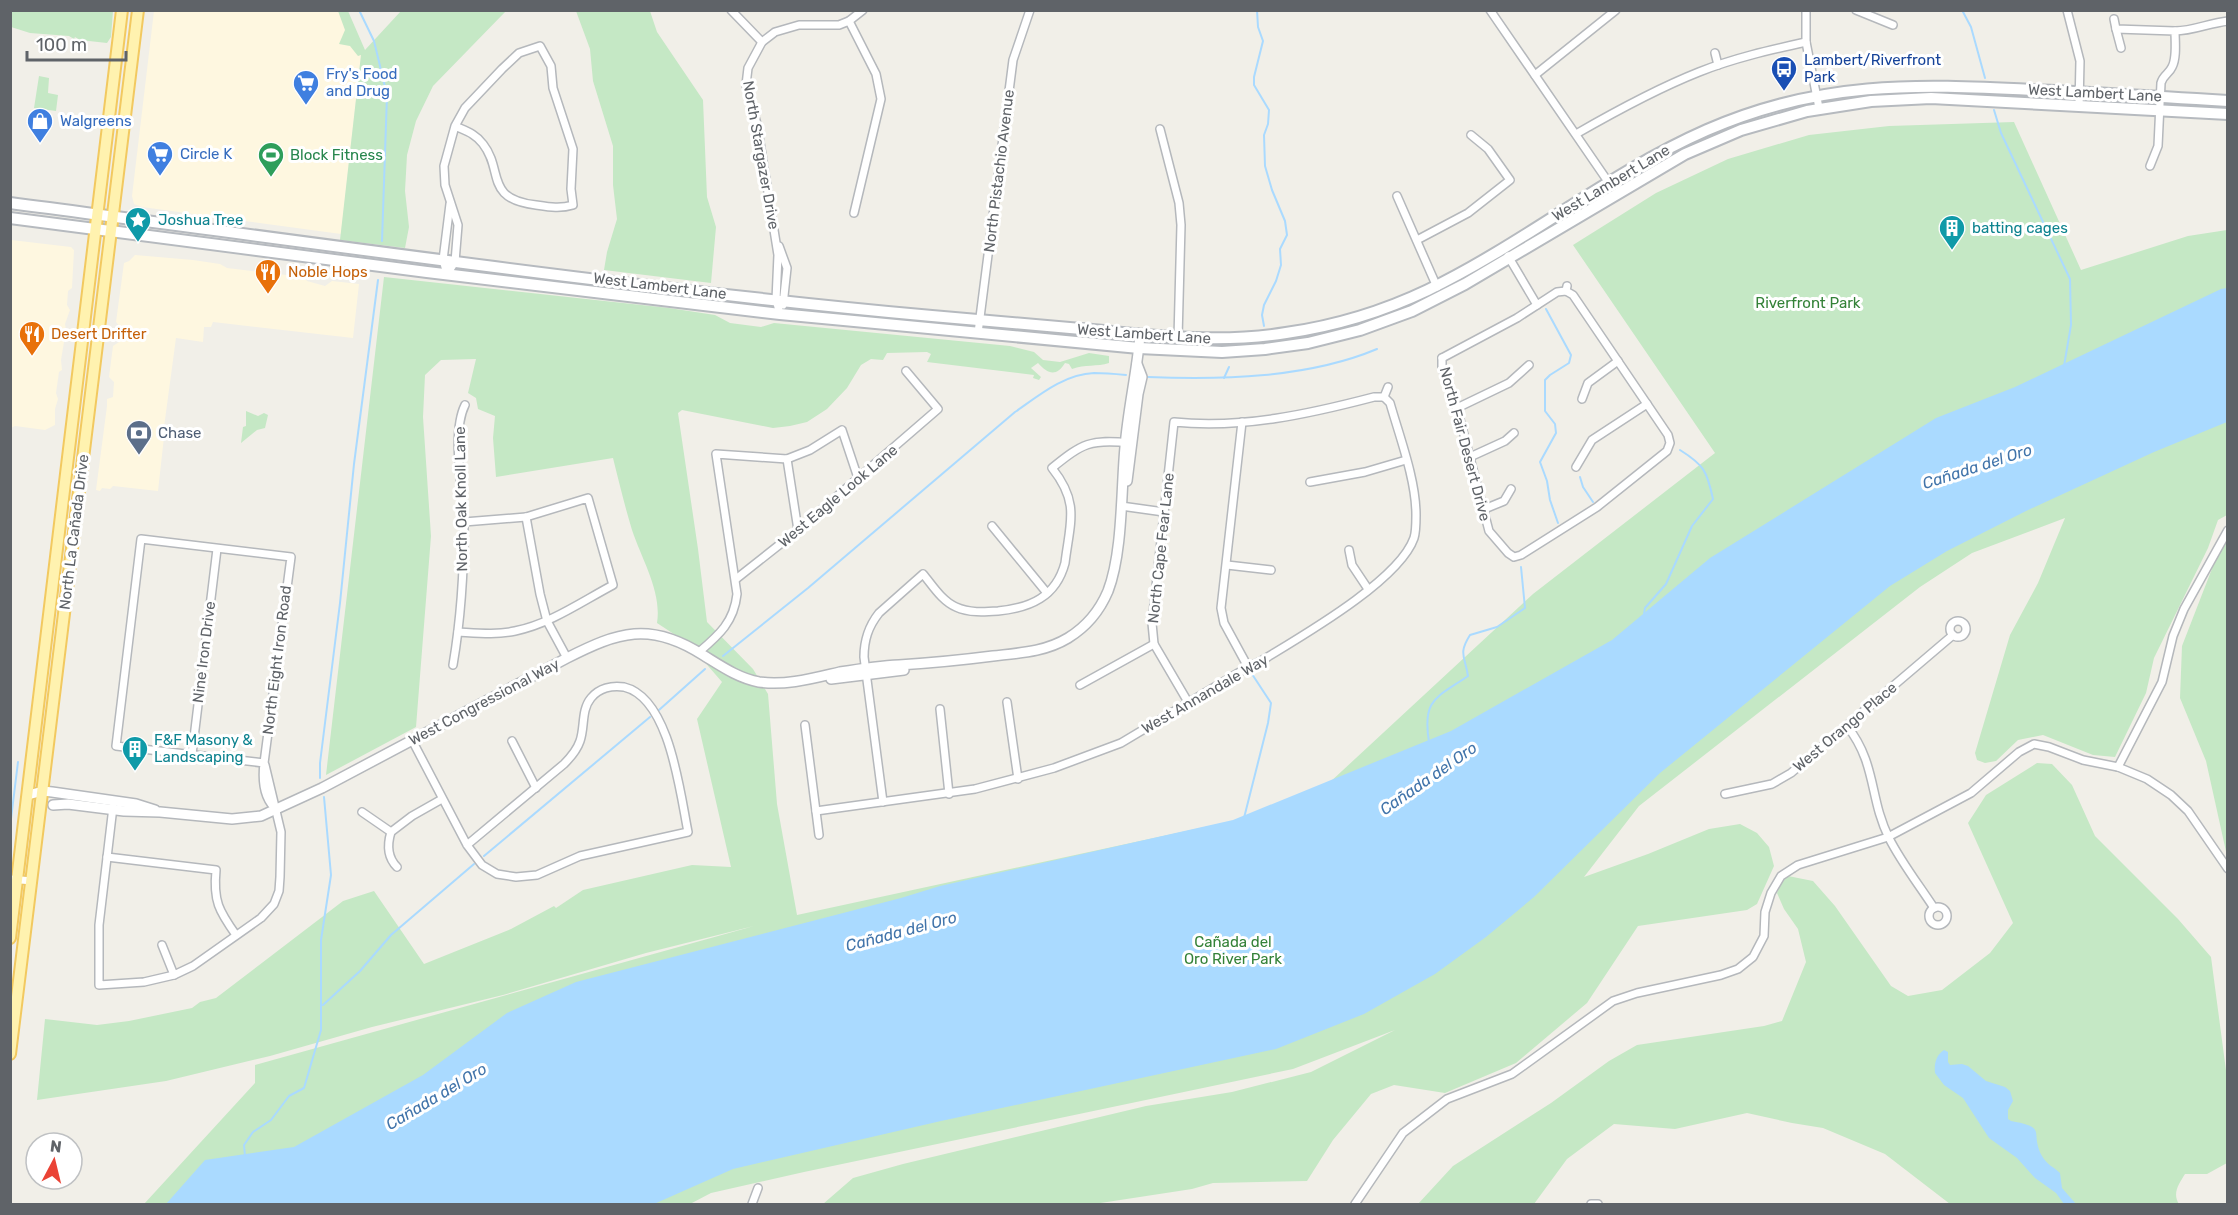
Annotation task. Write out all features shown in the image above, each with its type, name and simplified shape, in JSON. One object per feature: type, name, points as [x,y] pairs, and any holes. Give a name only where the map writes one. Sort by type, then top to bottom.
[{"type":"main road","name":"North La Cañada Drive","points":[[10,939],[14,879],[28,795],[122,10]]},
{"type":"main road","name":"North La Cañada Drive","points":[[10,1053],[138,10]]},
{"type":"main road","name":"West Lambert Lane","points":[[10,203],[449,261],[780,300],[1140,335],[1178,338],[1244,338],[1306,330],[1372,312],[1436,286],[1664,150],[1707,130],[1768,107],[1817,96],[1870,88],[1923,85],[2228,101]]},
{"type":"main road","name":"West Lambert Lane","points":[[10,218],[780,314],[1139,348],[1222,352],[1287,346],[1360,330],[1412,311],[1442,297],[1686,154],[1757,124],[1819,108],[1871,101],[1923,98],[2228,114]]},
{"type":"street","points":[[731,10],[762,42],[786,27],[839,26],[863,10]]},
{"type":"street","name":"North Pistachio Avenue","points":[[978,333],[1013,60],[1030,10]]},
{"type":"street","points":[[1490,10],[1609,183]]},
{"type":"street","points":[[1535,75],[1616,10]]},
{"type":"street","points":[[1806,10],[1806,42],[1819,108]]},
{"type":"street","points":[[1856,10],[1893,26]]},
{"type":"street","points":[[2067,10],[2080,61],[2079,105]]},
{"type":"street","points":[[2114,19],[2121,48]]},
{"type":"street","points":[[849,21],[876,74],[881,99],[854,213]]},
{"type":"street","points":[[2116,29],[2191,31],[2209,24],[2228,21]]},
{"type":"street","points":[[2150,166],[2158,146],[2162,79],[2174,62],[2175,31]]},
{"type":"street","name":"North Stargazer Drive","points":[[762,42],[748,68],[746,85],[757,124],[775,238],[787,268],[780,300],[780,314]]},
{"type":"street","points":[[1576,134],[1640,97],[1718,65],[1806,42]]},
{"type":"street","points":[[447,274],[458,225],[445,185],[444,166],[455,126],[465,108],[519,53],[540,46],[551,66],[553,88],[573,149],[571,189],[573,205],[564,208],[529,205],[510,197],[500,189],[482,142],[472,133],[455,126]]},
{"type":"street","points":[[1714,53],[1718,65]]},
{"type":"street","points":[[1160,129],[1179,203],[1181,225],[1178,338]]},
{"type":"street","points":[[1417,240],[1468,213],[1510,180],[1488,149],[1471,135]]},
{"type":"street","points":[[1397,196],[1442,297]]},
{"type":"street","points":[[449,261],[450,204]]},
{"type":"street","points":[[1502,247],[1537,305],[1567,288],[1647,404],[1593,440],[1576,467]]},
{"type":"street","name":"North Fair Desert Drive","points":[[1537,305],[1482,338],[1440,357],[1457,408],[1489,531],[1512,557],[1521,555],[1597,507],[1667,451],[1672,443],[1647,404]]},
{"type":"street","name":"West Congressional Way","points":[[28,795],[43,791],[81,803],[241,819],[261,816],[277,810],[602,640],[624,634],[661,636],[699,652],[723,668],[745,678],[768,683],[1041,649],[1067,639],[1081,629],[1100,607],[1111,582],[1128,443],[1133,374],[1137,364],[1140,335]]},
{"type":"street","points":[[1582,399],[1588,383],[1618,361]]},
{"type":"street","points":[[1457,408],[1509,383],[1529,365]]},
{"type":"street","name":"West Eagle Look Lane","points":[[736,579],[798,530],[938,409],[906,371]]},
{"type":"street","points":[[1248,667],[1224,623],[1221,608],[1242,422],[1293,417],[1374,397],[1384,397],[1388,387]]},
{"type":"street","name":"West Annandale Way","points":[[816,811],[949,794],[1018,778],[1121,743],[1261,661],[1339,612],[1393,569],[1414,538],[1415,498],[1390,404],[1384,397]]},
{"type":"street","name":"North Oak Knoll Lane","points":[[453,665],[463,569],[464,522],[458,433],[460,414],[465,405]]},
{"type":"street","name":"North Cape Fear Lane","points":[[1188,702],[1154,644],[1152,623],[1174,422],[1202,424],[1242,422]]},
{"type":"street","points":[[699,652],[723,630],[736,604],[736,579],[716,454],[787,459],[810,450],[842,430],[858,478]]},
{"type":"street","points":[[1470,457],[1505,441],[1514,433]]},
{"type":"street","points":[[883,802],[866,672],[865,642],[873,621],[923,574],[945,601],[972,612],[1029,606],[1047,593],[1063,572],[1071,509],[1068,491],[1052,468],[1078,447],[1089,442],[1128,443]]},
{"type":"street","points":[[787,459],[798,530]]},
{"type":"street","points":[[1310,482],[1365,472],[1406,460]]},
{"type":"street","points":[[1482,510],[1504,501],[1511,489]]},
{"type":"street","points":[[458,632],[514,631],[548,621],[613,585],[588,498],[526,517],[464,522]]},
{"type":"street","points":[[1121,506],[1164,512]]},
{"type":"street","points":[[526,517],[540,594],[548,621],[567,658]]},
{"type":"street","points":[[992,526],[1047,593]]},
{"type":"street","points":[[2118,767],[2162,682],[2173,636],[2184,609],[2228,530]]},
{"type":"street","points":[[217,549],[141,538],[116,746],[264,763]]},
{"type":"street","name":"North Eight Iron Road","points":[[107,857],[99,933],[99,985],[144,982],[174,975],[193,966],[261,918],[276,901],[280,877],[281,824],[264,763],[291,557],[217,549]]},
{"type":"street","name":"Nine Iron Drive","points":[[192,754],[217,549]]},
{"type":"street","points":[[1349,550],[1353,565],[1368,589]]},
{"type":"street","points":[[1227,565],[1271,570]]},
{"type":"street","name":"West Orango Place","points":[[1725,794],[1772,784],[1782,779],[1953,635]]},
{"type":"street","points":[[1080,685],[1154,644]]},
{"type":"street","points":[[412,740],[467,846],[475,858],[497,874],[516,877],[537,875],[568,860],[688,832],[665,731],[655,711],[640,691],[610,687],[600,690],[586,706],[580,743],[574,753],[467,846]]},
{"type":"street","points":[[1007,702],[1018,778]]},
{"type":"street","points":[[940,710],[949,794]]},
{"type":"street","points":[[805,725],[819,835]]},
{"type":"street","points":[[1847,726],[1857,739],[1870,767],[1877,805],[1888,837],[1934,908]]},
{"type":"street","points":[[512,741],[536,788]]},
{"type":"street","points":[[1355,1204],[1403,1133],[1447,1099],[1512,1074],[1613,1001],[1738,969],[1753,957],[1764,936],[1765,912],[1771,893],[1781,876],[1797,865],[1888,837],[1971,793],[2019,752],[2034,744],[2049,747],[2083,760],[2118,767],[2147,779],[2171,795],[2188,811],[2228,869]]},
{"type":"street","points":[[431,778],[440,774]]},
{"type":"street","name":"West Congressional Way","points":[[28,795],[41,803],[67,809],[81,803]]},
{"type":"street","points":[[397,867],[389,854],[391,832],[412,816],[442,799]]},
{"type":"street","points":[[113,806],[107,857],[216,870],[214,890],[218,907],[236,935]]},
{"type":"street","points":[[362,812],[391,832]]},
{"type":"street","points":[[626,835],[628,845]]},
{"type":"street","points":[[14,879],[32,881]]},
{"type":"street","points":[[162,945],[174,975]]},
{"type":"street","points":[[752,1204],[758,1188]]},
{"type":"street","points":[[1592,1204],[1598,1204]]},
{"type":"shaded area","points":[[154,11],[346,11],[361,55],[341,234],[142,207],[134,204],[132,196]]},
{"type":"shaded area","points":[[11,240],[71,247],[74,250],[72,288],[68,291],[67,305],[70,310],[65,324],[62,370],[59,372],[56,393],[58,399],[55,409],[55,425],[45,430],[15,426],[11,428]]},
{"type":"shaded area","points":[[135,255],[193,260],[220,264],[227,268],[304,277],[307,281],[325,286],[332,281],[359,284],[353,338],[213,322],[211,327],[204,327],[203,342],[176,338],[164,427],[167,434],[164,437],[158,491],[113,486],[110,489],[102,488],[100,491],[96,490],[107,399],[113,397],[114,382],[109,377],[113,346],[119,342],[121,328],[116,322],[124,263]]},
{"type":"green space","points":[[11,11],[113,11],[111,37],[107,43],[80,40],[75,37],[74,39],[69,36],[30,33],[11,27]]},
{"type":"green space","points":[[338,11],[348,11],[365,50],[401,11],[506,11],[433,86],[416,121],[407,155],[405,191],[409,227],[405,248],[340,240],[361,55],[358,56],[350,46],[339,44],[345,30]]},
{"type":"green space","points":[[576,11],[650,11],[657,32],[703,100],[707,197],[716,227],[711,283],[604,270],[617,219],[613,185],[613,146],[593,81],[590,49]]},
{"type":"green space","points":[[39,76],[49,78],[48,93],[58,95],[56,111],[34,108]]},
{"type":"green space","name":"Riverfront Park","points":[[2014,122],[2081,270],[2188,236],[2227,230],[2227,515],[2218,520],[2208,548],[2154,658],[2146,693],[2115,757],[2093,755],[2043,735],[2018,740],[1996,761],[1985,763],[1977,760],[1975,753],[2010,635],[2038,583],[2065,518],[1972,553],[1920,587],[1639,806],[1584,877],[1709,829],[1740,824],[1757,833],[1769,847],[1774,866],[1757,904],[1747,910],[1638,926],[1587,1003],[1516,1063],[1445,1093],[1394,1085],[1371,1094],[1333,1140],[1307,1181],[1213,1183],[1192,1189],[1094,1204],[823,1204],[853,1178],[1146,1106],[1232,1092],[1311,1072],[1395,1030],[1293,1069],[804,1172],[711,1193],[690,1204],[144,1204],[255,1083],[255,1065],[754,926],[646,953],[503,995],[372,1027],[270,1056],[166,1081],[37,1100],[45,1019],[97,1025],[192,1008],[200,1002],[216,998],[343,901],[374,891],[424,964],[511,929],[554,906],[556,908],[583,890],[692,865],[731,867],[697,719],[722,682],[689,644],[657,623],[658,611],[654,588],[632,530],[613,458],[496,477],[493,438],[495,416],[478,409],[476,398],[468,393],[476,359],[441,360],[425,375],[423,417],[431,536],[416,727],[326,775],[384,277],[669,308],[715,315],[730,323],[761,327],[774,323],[1010,346],[1034,352],[1043,360],[1060,362],[1089,353],[1109,356],[1109,363],[1072,369],[1069,364],[1065,363],[1055,372],[1048,371],[1038,363],[1031,368],[1041,377],[1039,380],[1033,378],[1034,375],[927,362],[931,354],[927,352],[887,353],[883,360],[871,359],[861,365],[847,388],[827,409],[807,422],[773,428],[682,410],[678,413],[707,622],[753,669],[768,694],[777,804],[797,915],[1274,812],[1315,796],[1533,594],[1715,453],[1573,245],[1656,193],[1728,159],[1809,135],[1889,126]]},
{"type":"green space","points":[[246,411],[258,416],[264,413],[268,415],[265,428],[257,430],[241,443],[243,427],[246,426]]},
{"type":"green space","points":[[2227,538],[2227,856],[2206,761],[2180,698],[2182,646],[2215,561]]},
{"type":"green space","points":[[2037,763],[2052,764],[2072,785],[2095,836],[2178,919],[2211,957],[2227,1078],[2227,1163],[2207,1174],[2185,1174],[2176,1192],[2179,1204],[1950,1204],[1885,1154],[1823,1128],[1747,1113],[1675,1129],[1614,1124],[1567,1159],[1534,1204],[1418,1204],[1453,1166],[1551,1103],[1609,1061],[1637,1045],[1764,1026],[1782,1021],[1806,962],[1798,929],[1784,909],[1777,893],[1783,879],[1788,876],[1813,881],[1835,906],[1891,986],[1908,996],[1942,990],[1990,953],[2013,923],[1968,823],[1986,795]]},
{"type":"water","name":"Cañada del Oro River Park","points":[[2227,288],[2227,422],[2154,452],[2026,511],[1947,551],[1890,586],[1660,773],[1534,897],[1486,937],[1435,974],[1364,1014],[1276,1049],[941,1121],[733,1169],[654,1204],[166,1204],[205,1160],[294,1147],[423,1075],[507,1013],[576,982],[940,886],[1233,820],[1451,731],[1612,640],[1710,558],[1936,418],[2015,387]]},
{"type":"water","points":[[1944,1050],[1948,1052],[1950,1065],[1968,1066],[1986,1081],[2010,1091],[2013,1101],[2008,1110],[2008,1119],[2034,1129],[2042,1156],[2060,1173],[2062,1188],[2076,1204],[2064,1204],[2056,1193],[2035,1178],[2017,1158],[1989,1138],[1963,1098],[1944,1085],[1935,1073],[1936,1060]]},
{"type":"waterway","points":[[359,10],[374,41],[387,95],[382,241]]},
{"type":"waterway","points":[[1257,10],[1258,27],[1263,41],[1254,85],[1269,110],[1264,135],[1265,166],[1285,221],[1287,235],[1280,249],[1281,265],[1276,281],[1264,305],[1262,315],[1264,326]]},
{"type":"waterway","points":[[1962,10],[1971,27],[1985,78]]},
{"type":"waterway","points":[[1994,110],[2001,133],[2070,279],[2071,325],[2064,366]]},
{"type":"waterway","points":[[320,778],[354,464],[378,280]]},
{"type":"waterway","points":[[1546,309],[1571,355],[1569,363],[1545,380],[1545,411],[1555,424],[1556,433],[1540,462],[1558,523]]},
{"type":"waterway","points":[[1148,377],[1205,378],[1264,375],[1323,366],[1377,349]]},
{"type":"waterway","points":[[1224,378],[1229,367]]},
{"type":"waterway","points":[[723,656],[808,588],[1033,399],[1052,387],[1083,374],[1126,375]]},
{"type":"waterway","points":[[1644,614],[1645,608],[1666,584],[1692,526],[1713,499],[1703,470],[1680,450]]},
{"type":"waterway","points":[[1580,477],[1583,487],[1593,502]]},
{"type":"waterway","points":[[1429,742],[1428,717],[1434,701],[1468,676],[1463,651],[1470,635],[1497,627],[1525,608],[1521,567]]},
{"type":"waterway","points":[[659,710],[705,669]]},
{"type":"waterway","points":[[1244,818],[1271,703],[1250,671]]},
{"type":"waterway","points":[[484,856],[650,717]]},
{"type":"waterway","points":[[10,827],[18,762]]},
{"type":"waterway","points":[[245,1156],[244,1145],[253,1132],[271,1120],[289,1096],[304,1088],[321,1030],[321,940],[331,875],[324,797]]},
{"type":"waterway","points":[[323,1005],[360,971],[391,935],[474,864]]},
{"type":"place","name":"Lambert/Riverfront Park","points":[[1784,92]]},
{"type":"place","name":"Fry's Food and Drug","points":[[306,106]]},
{"type":"place","name":"Walgreens","points":[[40,144]]},
{"type":"place","name":"Circle K","points":[[160,177]]},
{"type":"place","name":"Block Fitness","points":[[271,178]]},
{"type":"place","name":"Joshua Tree","points":[[138,243]]},
{"type":"place","name":"batting cages","points":[[1952,251]]},
{"type":"place","name":"Noble Hops","points":[[268,295]]},
{"type":"place","name":"Desert Drifter","points":[[32,357]]},
{"type":"place","name":"Chase","points":[[139,456]]},
{"type":"place","name":"F&F Masony & Landscaping","points":[[135,772]]},
{"type":"water label","name":"Cañada del Oro","points":[[1977,466]]},
{"type":"water label","name":"Cañada del Oro","points":[[1428,778]]},
{"type":"water label","name":"Cañada del Oro","points":[[901,931]]},
{"type":"water label","name":"Cañada del Oro","points":[[436,1096]]}]
